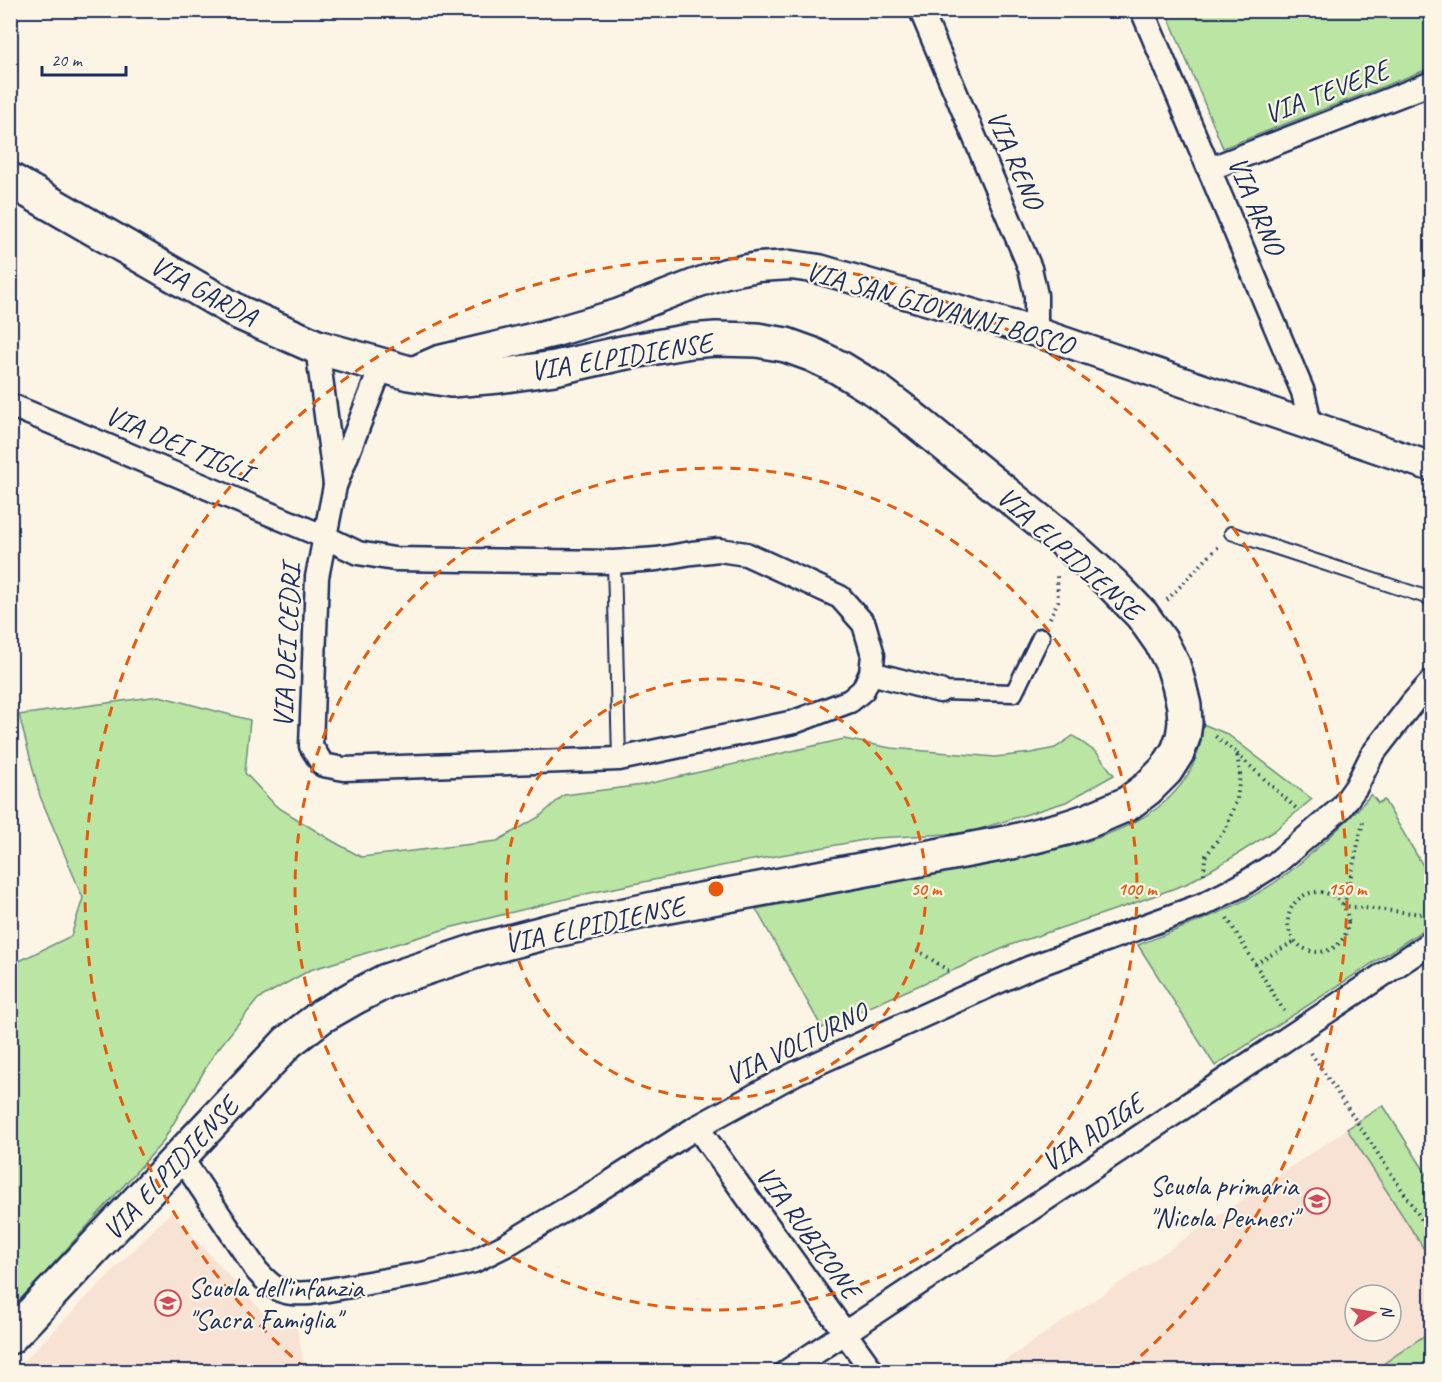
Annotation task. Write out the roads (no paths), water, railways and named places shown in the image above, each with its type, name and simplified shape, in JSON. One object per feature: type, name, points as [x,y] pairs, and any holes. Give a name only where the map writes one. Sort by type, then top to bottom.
[{"type":"main road","name":"VIA GARDA","points":[[10,180],[240,313],[317,347],[396,369]]},
{"type":"main road","name":"VIA ELPIDIENSE","points":[[10,1337],[288,1042],[322,1016],[386,981],[482,949],[551,931],[658,908],[1011,842],[1066,828],[1127,804],[1147,789],[1166,770],[1178,751],[1185,723],[1179,685],[1173,665],[1161,642],[1142,615],[1069,545],[905,412],[867,384],[840,368],[786,345],[758,340],[716,339],[679,343],[555,368],[499,376],[451,380],[396,369]]},
{"type":"street","name":"VIA ARNO","points":[[1142,10],[1303,392],[1308,424]]},
{"type":"street","name":"VIA RENO","points":[[922,13],[1030,268],[1036,295],[1036,332]]},
{"type":"street","name":"VIA TEVERE","points":[[1209,169],[1431,83]]},
{"type":"street","name":"VIA SAN GIOVANNI BOSCO","points":[[396,369],[552,333],[617,314],[726,273],[758,267],[791,265],[819,269],[1036,332],[1431,467]]},
{"type":"street","points":[[317,347],[335,486]]},
{"type":"street","points":[[325,537],[335,486],[396,369]]},
{"type":"street","name":"VIA DEI TIGLI","points":[[10,405],[325,537]]},
{"type":"street","name":"VIA DEI CEDRI","points":[[325,537],[358,553],[394,560],[614,562],[657,559],[719,550],[746,554],[840,597],[864,624],[873,655],[871,673],[863,690],[850,701],[794,722],[619,759],[344,769],[323,765],[311,746],[316,577],[325,537]]},
{"type":"street","points":[[871,673],[940,691],[1014,693],[1041,637]]},
{"type":"street","name":"VIA VOLTURNO","points":[[180,1156],[256,1271],[267,1283],[278,1290],[292,1294],[311,1293],[426,1273],[474,1261],[550,1219],[697,1127],[796,1073],[1029,968],[1202,904],[1240,886],[1275,864],[1341,808],[1356,787],[1372,755],[1431,681]]},
{"type":"street","name":"VIA ADIGE","points":[[786,1371],[1431,942]]},
{"type":"street","name":"VIA RUBICONE","points":[[697,1127],[873,1371]]},
{"type":"lane","points":[[1231,533],[1431,599]]},
{"type":"lane","points":[[614,562],[619,759]]},
{"type":"waterway","points":[[1417,10],[1432,23]]},
{"type":"place","name":"Scuola primaria \"Nicola Pennesi\"","points":[[1317,1201]]},
{"type":"place","name":"Scuola dell'infanzia \"Sacra Famiglia\"","points":[[168,1303]]}]
